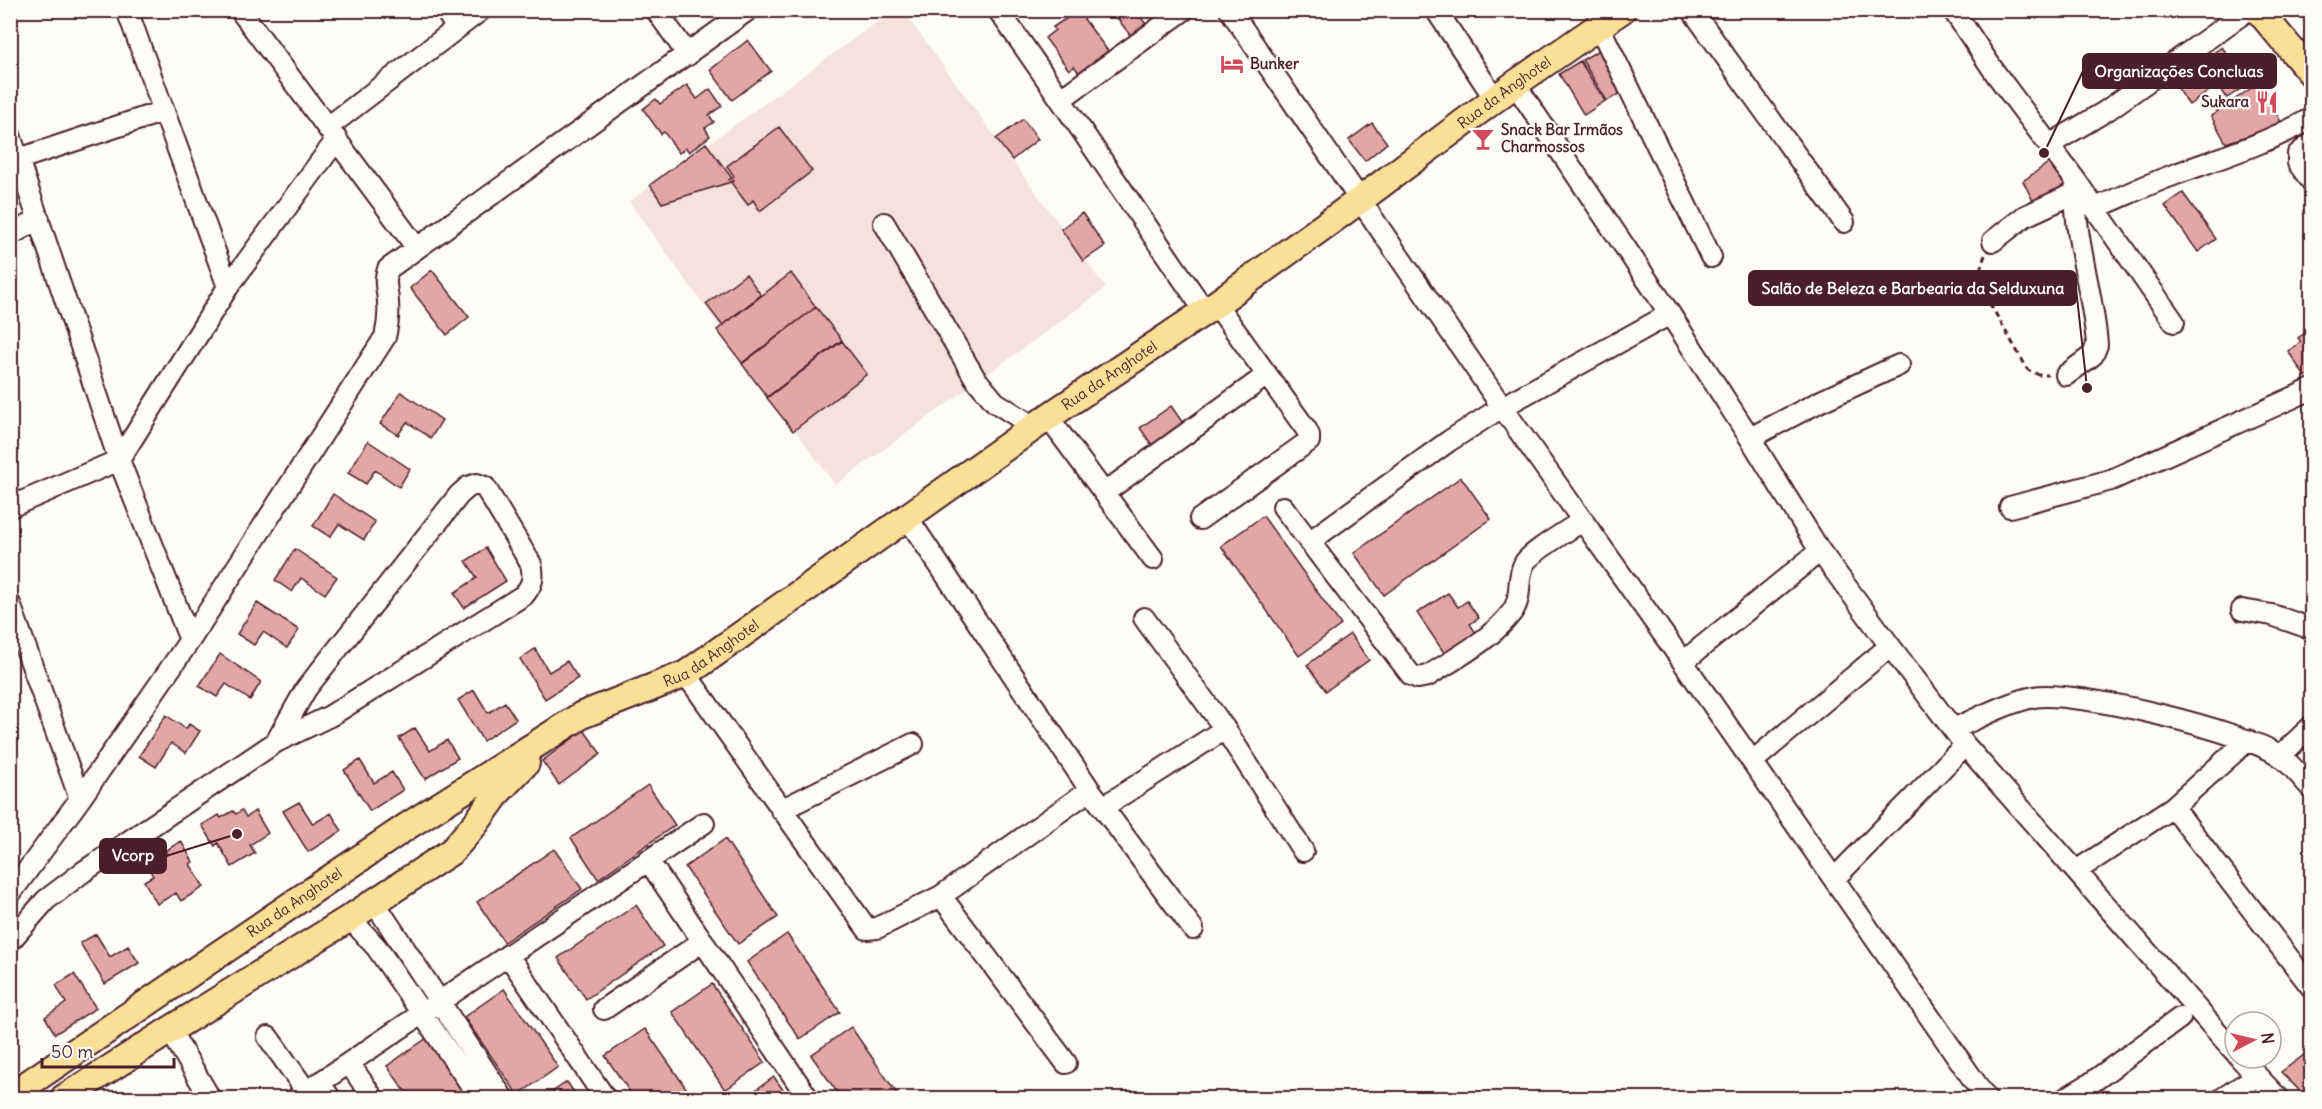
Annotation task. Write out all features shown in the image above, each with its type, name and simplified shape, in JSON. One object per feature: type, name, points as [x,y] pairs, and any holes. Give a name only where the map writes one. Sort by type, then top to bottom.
[{"type":"main road","name":"Rua da Anghotel","points":[[12,1092],[406,827],[582,715],[686,674],[1041,422],[1211,307],[1360,200],[1515,84],[1622,10]]},
{"type":"main road","points":[[2258,10],[2276,22],[2312,74]]},
{"type":"main road","name":"Rua da Anghotel","points":[[64,1098],[170,1029],[350,918],[452,850],[516,771],[582,715]]},
{"type":"street","points":[[127,10],[228,286]]},
{"type":"street","points":[[240,10],[416,247]]},
{"type":"street","points":[[445,10],[457,28]]},
{"type":"street","points":[[10,507],[119,460],[228,286],[332,133],[481,10]]},
{"type":"street","points":[[656,10],[688,55]]},
{"type":"street","points":[[10,894],[190,640],[385,337],[389,319],[384,280],[388,269],[748,10]]},
{"type":"street","points":[[998,10],[1061,99],[1112,177],[1211,307],[1267,375],[1309,435],[1309,441],[1200,519]]},
{"type":"street","points":[[1061,99],[1184,10]]},
{"type":"street","points":[[1230,10],[1502,407],[1753,761],[1986,1098]]},
{"type":"street","points":[[1436,10],[1495,99]]},
{"type":"street","points":[[1692,10],[1844,222]]},
{"type":"street","points":[[1953,10],[1996,75],[2049,145],[2075,187],[2095,208],[2174,322]]},
{"type":"street","points":[[2049,145],[2106,111],[2248,10]]},
{"type":"street","points":[[1599,26],[1711,257]]},
{"type":"street","points":[[1515,84],[1670,314],[1820,551],[1890,646],[1959,737],[2223,1038]]},
{"type":"street","points":[[19,159],[164,111]]},
{"type":"street","points":[[2095,208],[2175,175],[2251,148],[2284,134],[2312,118]]},
{"type":"street","points":[[10,135],[119,460],[190,640]]},
{"type":"street","points":[[2312,143],[2298,154],[2298,163],[2312,182]]},
{"type":"street","points":[[1993,241],[2025,216],[2075,187]]},
{"type":"street","points":[[2066,375],[2093,355],[2097,345],[2076,223],[2075,187]]},
{"type":"street","points":[[10,235],[39,219]]},
{"type":"street","points":[[884,223],[975,378],[995,402],[1041,422],[1104,493],[1153,559]]},
{"type":"street","points":[[1309,542],[1449,441],[1502,407],[1670,314]]},
{"type":"street","points":[[1750,438],[1821,401],[1899,365]]},
{"type":"street","points":[[1104,493],[1267,375]]},
{"type":"street","points":[[2010,507],[2111,480],[2312,389]]},
{"type":"street","points":[[10,941],[46,900],[82,872],[276,742],[330,716],[524,595],[531,587],[534,576],[531,564],[486,487],[477,484],[468,487],[459,495],[306,689],[276,742]]},
{"type":"street","points":[[1283,507],[1411,675],[1418,678],[1428,676],[1485,639],[1518,603],[1522,573],[1528,558],[1583,520]]},
{"type":"street","points":[[907,517],[1090,790],[1193,929]]},
{"type":"street","points":[[1683,662],[1820,551]]},
{"type":"street","points":[[10,604],[80,798]]},
{"type":"street","points":[[2242,610],[2272,615],[2312,629]]},
{"type":"street","points":[[1144,618],[1225,729],[1303,851]]},
{"type":"street","points":[[1753,761],[1890,646]]},
{"type":"street","points":[[686,674],[867,929],[877,928],[941,896],[1090,790]]},
{"type":"street","points":[[306,689],[315,707],[330,716]]},
{"type":"street","points":[[1834,879],[1959,737],[2025,700],[2035,697],[2056,696],[2126,707],[2248,740],[2280,756],[2312,789]]},
{"type":"street","points":[[2280,756],[2312,726]]},
{"type":"street","points":[[1103,807],[1225,729]]},
{"type":"street","points":[[2076,871],[2173,807],[2248,740]]},
{"type":"street","points":[[781,810],[913,744]]},
{"type":"street","points":[[2173,807],[2312,988]]},
{"type":"street","points":[[268,1036],[313,1093],[349,1063],[704,823]]},
{"type":"street","points":[[648,860],[808,1098]]},
{"type":"street","points":[[941,896],[1066,1063]]},
{"type":"street","points":[[374,902],[503,1098]]},
{"type":"street","points":[[350,918],[377,948],[480,1098]]},
{"type":"street","points":[[604,1009],[703,942]]},
{"type":"street","points":[[508,955],[605,1098]]},
{"type":"street","points":[[2066,1098],[2091,1083],[2180,1018]]},
{"type":"street","points":[[170,1029],[210,1098]]},
{"type":"street","points":[[349,1063],[373,1098]]},
{"type":"street","points":[[2251,1070],[2278,1098]]},
{"type":"street","points":[[2223,1098],[2257,1076]]},
{"type":"path","points":[[1978,276],[1982,290],[2028,370],[2039,375],[2066,375]]},
{"type":"shaded area","points":[[892,11],[903,11],[1106,288],[835,485],[629,202]]},
{"type":"building","points":[[1111,10],[1135,10],[1146,24],[1130,35]]},
{"type":"building","points":[[1078,11],[1108,51],[1079,73],[1074,66],[1069,70],[1045,38],[1055,30],[1053,27]]},
{"type":"building","points":[[748,40],[771,71],[732,100],[710,70]]},
{"type":"building","points":[[1604,47],[1629,88],[1607,101],[1582,60]]},
{"type":"building","points":[[2222,47],[2248,84],[2227,98],[2218,85],[2189,105],[2173,81]]},
{"type":"building","points":[[1580,61],[1605,101],[1584,115],[1559,74]]},
{"type":"building","points":[[2260,82],[2282,124],[2226,143],[2211,116]]},
{"type":"building","points":[[687,85],[697,99],[710,89],[722,106],[709,115],[714,122],[705,128],[710,136],[689,152],[686,148],[679,153],[664,132],[661,134],[643,109],[656,99],[660,104]]},
{"type":"building","points":[[1023,119],[1038,139],[1012,160],[996,139]]},
{"type":"building","points":[[1372,123],[1387,143],[1365,161],[1349,140]]},
{"type":"building","points":[[779,127],[812,171],[760,211],[753,200],[748,205],[729,180],[734,176],[727,166]]},
{"type":"building","points":[[706,143],[734,181],[662,203],[650,185]]},
{"type":"building","points":[[2051,161],[2067,186],[2036,207],[2023,181]]},
{"type":"building","points":[[2183,193],[2216,239],[2198,252],[2165,206]]},
{"type":"building","points":[[1082,213],[1105,246],[1083,261],[1061,229]]},
{"type":"building","points":[[432,270],[469,317],[447,335],[410,288]]},
{"type":"building","points":[[791,273],[816,307],[742,363],[717,330]]},
{"type":"building","points":[[746,274],[761,295],[722,325],[706,304]]},
{"type":"building","points":[[816,307],[842,340],[767,397],[742,364]]},
{"type":"building","points":[[2308,331],[2312,336],[2312,373],[2305,377],[2288,351],[2301,342],[2298,338]]},
{"type":"building","points":[[842,341],[867,374],[793,431],[767,398]]},
{"type":"building","points":[[401,392],[442,420],[431,438],[407,422],[398,435],[380,424]]},
{"type":"building","points":[[1171,406],[1185,426],[1154,448],[1140,428]]},
{"type":"building","points":[[368,441],[410,469],[399,487],[375,470],[366,484],[348,473]]},
{"type":"building","points":[[1461,477],[1491,519],[1384,595],[1354,553]]},
{"type":"building","points":[[333,494],[375,522],[364,540],[339,524],[330,537],[313,526]]},
{"type":"building","points":[[1263,516],[1341,625],[1299,656],[1221,546]]},
{"type":"building","points":[[486,548],[506,581],[464,608],[454,593],[477,578],[466,561]]},
{"type":"building","points":[[295,549],[337,577],[325,594],[301,578],[292,592],[275,580]]},
{"type":"building","points":[[1448,593],[1458,607],[1467,601],[1479,618],[1470,624],[1478,636],[1447,657],[1417,613]]},
{"type":"building","points":[[257,603],[299,630],[287,648],[263,632],[254,645],[237,634]]},
{"type":"building","points":[[1350,634],[1369,660],[1326,691],[1307,665]]},
{"type":"building","points":[[535,649],[549,672],[567,661],[578,678],[545,699],[520,659]]},
{"type":"building","points":[[220,654],[261,682],[250,700],[226,684],[217,697],[199,686]]},
{"type":"building","points":[[474,690],[488,713],[505,702],[516,719],[483,741],[458,700]]},
{"type":"building","points":[[166,715],[186,729],[189,724],[200,731],[186,753],[171,743],[156,767],[139,756]]},
{"type":"building","points":[[415,728],[430,751],[447,740],[458,758],[425,779],[399,738]]},
{"type":"building","points":[[584,730],[601,754],[559,785],[542,761]]},
{"type":"building","points":[[360,760],[374,783],[392,772],[403,790],[370,811],[344,770]]},
{"type":"building","points":[[648,785],[675,825],[598,879],[571,838]]},
{"type":"building","points":[[299,802],[313,824],[331,813],[342,831],[308,852],[283,811]]},
{"type":"building","points":[[242,810],[246,817],[255,811],[268,833],[250,845],[255,853],[232,867],[218,843],[215,846],[202,825],[219,815],[221,818],[233,811],[236,814]]},
{"type":"building","points":[[725,839],[778,917],[738,944],[685,867]]},
{"type":"building","points":[[181,841],[193,862],[190,864],[204,887],[181,901],[176,893],[157,904],[144,881],[153,876],[149,869],[156,865],[154,862],[167,854],[165,851]]},
{"type":"building","points":[[554,849],[582,889],[504,942],[477,902]]},
{"type":"building","points":[[636,905],[663,946],[586,999],[558,958]]},
{"type":"building","points":[[96,934],[110,957],[128,946],[139,963],[105,984],[80,943]]},
{"type":"building","points":[[787,934],[840,1012],[800,1039],[747,962]]},
{"type":"building","points":[[74,974],[96,1008],[55,1034],[45,1017],[66,1003],[56,985]]},
{"type":"building","points":[[712,984],[765,1062],[725,1090],[672,1012]]},
{"type":"building","points":[[504,989],[558,1067],[518,1095],[464,1017]]},
{"type":"building","points":[[851,1027],[900,1098],[841,1098],[811,1055]]},
{"type":"building","points":[[645,1029],[693,1098],[634,1098],[605,1056]]},
{"type":"building","points":[[427,1038],[468,1098],[410,1098],[387,1066]]},
{"type":"building","points":[[2312,1049],[2312,1098],[2307,1098],[2281,1072]]},
{"type":"building","points":[[774,1077],[789,1098],[744,1098]]},
{"type":"building","points":[[567,1082],[578,1098],[543,1098]]},
{"type":"place","name":"Bunker","points":[[1232,64]]},
{"type":"place","name":"Sukara","points":[[2267,102]]},
{"type":"place","name":"Snack Bar Irmãos Charmossos","points":[[1483,139]]},
{"type":"place","name":"Organizações Concluas","points":[[2044,153]]},
{"type":"place","name":"Salão de Beleza e Barbearia da Selduxuna","points":[[2087,388]]},
{"type":"place","name":"Vcorp","points":[[237,834]]}]
